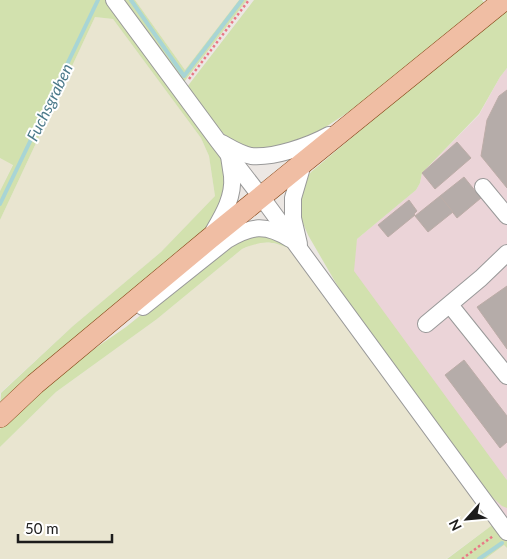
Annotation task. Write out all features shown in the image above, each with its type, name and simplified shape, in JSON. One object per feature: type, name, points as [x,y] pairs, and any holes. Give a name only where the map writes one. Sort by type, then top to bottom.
[{"type":"main road","points":[[0,416],[34,384],[209,239],[504,0]]},
{"type":"street","points":[[114,0],[506,528]]},
{"type":"street","points":[[223,148],[250,156],[271,155],[317,141],[357,119]]},
{"type":"street","points":[[209,239],[226,211],[230,199],[232,178],[223,148]]},
{"type":"street","points":[[297,246],[293,218],[293,198],[303,164]]},
{"type":"street","points":[[483,187],[507,216]]},
{"type":"street","points":[[94,335],[126,319],[227,240],[241,232],[255,228],[280,232],[297,246]]},
{"type":"street","points":[[426,324],[481,278],[507,253]]},
{"type":"street","points":[[450,305],[507,376]]},
{"type":"path","points":[[181,90],[249,0]]},
{"type":"path","points":[[462,559],[506,528]]},
{"type":"shaded area","points":[[135,0],[239,0],[185,70]]},
{"type":"shaded area","points":[[95,17],[113,19],[201,138],[209,156],[215,196],[161,252],[73,326],[0,393],[0,220]]},
{"type":"shaded area","points":[[507,68],[507,519],[344,297],[357,239],[416,190],[422,173],[479,115]]},
{"type":"shaded area","points":[[0,158],[13,164],[0,191]]},
{"type":"shaded area","points":[[259,242],[281,245],[290,249],[495,523],[446,559],[0,559],[0,447],[56,392],[157,319],[242,249]]},
{"type":"shaded area","points":[[504,545],[507,548],[507,559],[485,559]]},
{"type":"green space","points":[[0,0],[107,0],[219,153],[226,182],[218,213],[205,230],[0,408],[1,393],[73,326],[161,252],[215,196],[209,156],[201,138],[113,19],[95,17],[0,220],[0,191],[13,165],[0,158]]},
{"type":"green space","points":[[123,0],[135,0],[185,70],[239,0],[247,0],[184,82]]},
{"type":"green space","points":[[254,0],[482,0],[485,4],[356,107],[315,134],[299,142],[254,150],[230,140],[215,125],[187,87]]},
{"type":"green space","points":[[507,7],[507,68],[479,114],[422,173],[416,190],[357,239],[354,271],[507,480],[507,508],[492,497],[344,297],[308,235],[299,214],[300,187],[311,172]]},
{"type":"green space","points":[[246,235],[277,236],[290,249],[277,244],[266,243],[255,244],[242,249],[157,319],[56,392],[0,447],[0,429],[24,405],[84,356],[126,327],[224,248]]},
{"type":"green space","points":[[495,523],[507,539],[507,548],[504,545],[485,559],[447,559]]},
{"type":"building","points":[[507,90],[507,188],[481,156],[487,120],[499,96]]},
{"type":"building","points":[[457,142],[471,158],[435,189],[422,173]]},
{"type":"building","points":[[464,177],[481,198],[457,218],[440,196]]},
{"type":"building","points":[[440,196],[453,212],[428,232],[415,216]]},
{"type":"building","points":[[409,200],[417,211],[415,215],[388,237],[378,225]]},
{"type":"building","points":[[507,286],[507,349],[477,307]]},
{"type":"building","points":[[464,360],[507,416],[507,442],[500,448],[445,375]]},
{"type":"waterway","name":"Fuchsgraben","points":[[0,204],[98,0]]},
{"type":"waterway","points":[[131,0],[184,76],[242,0]]},
{"type":"waterway","points":[[479,559],[502,543]]}]
